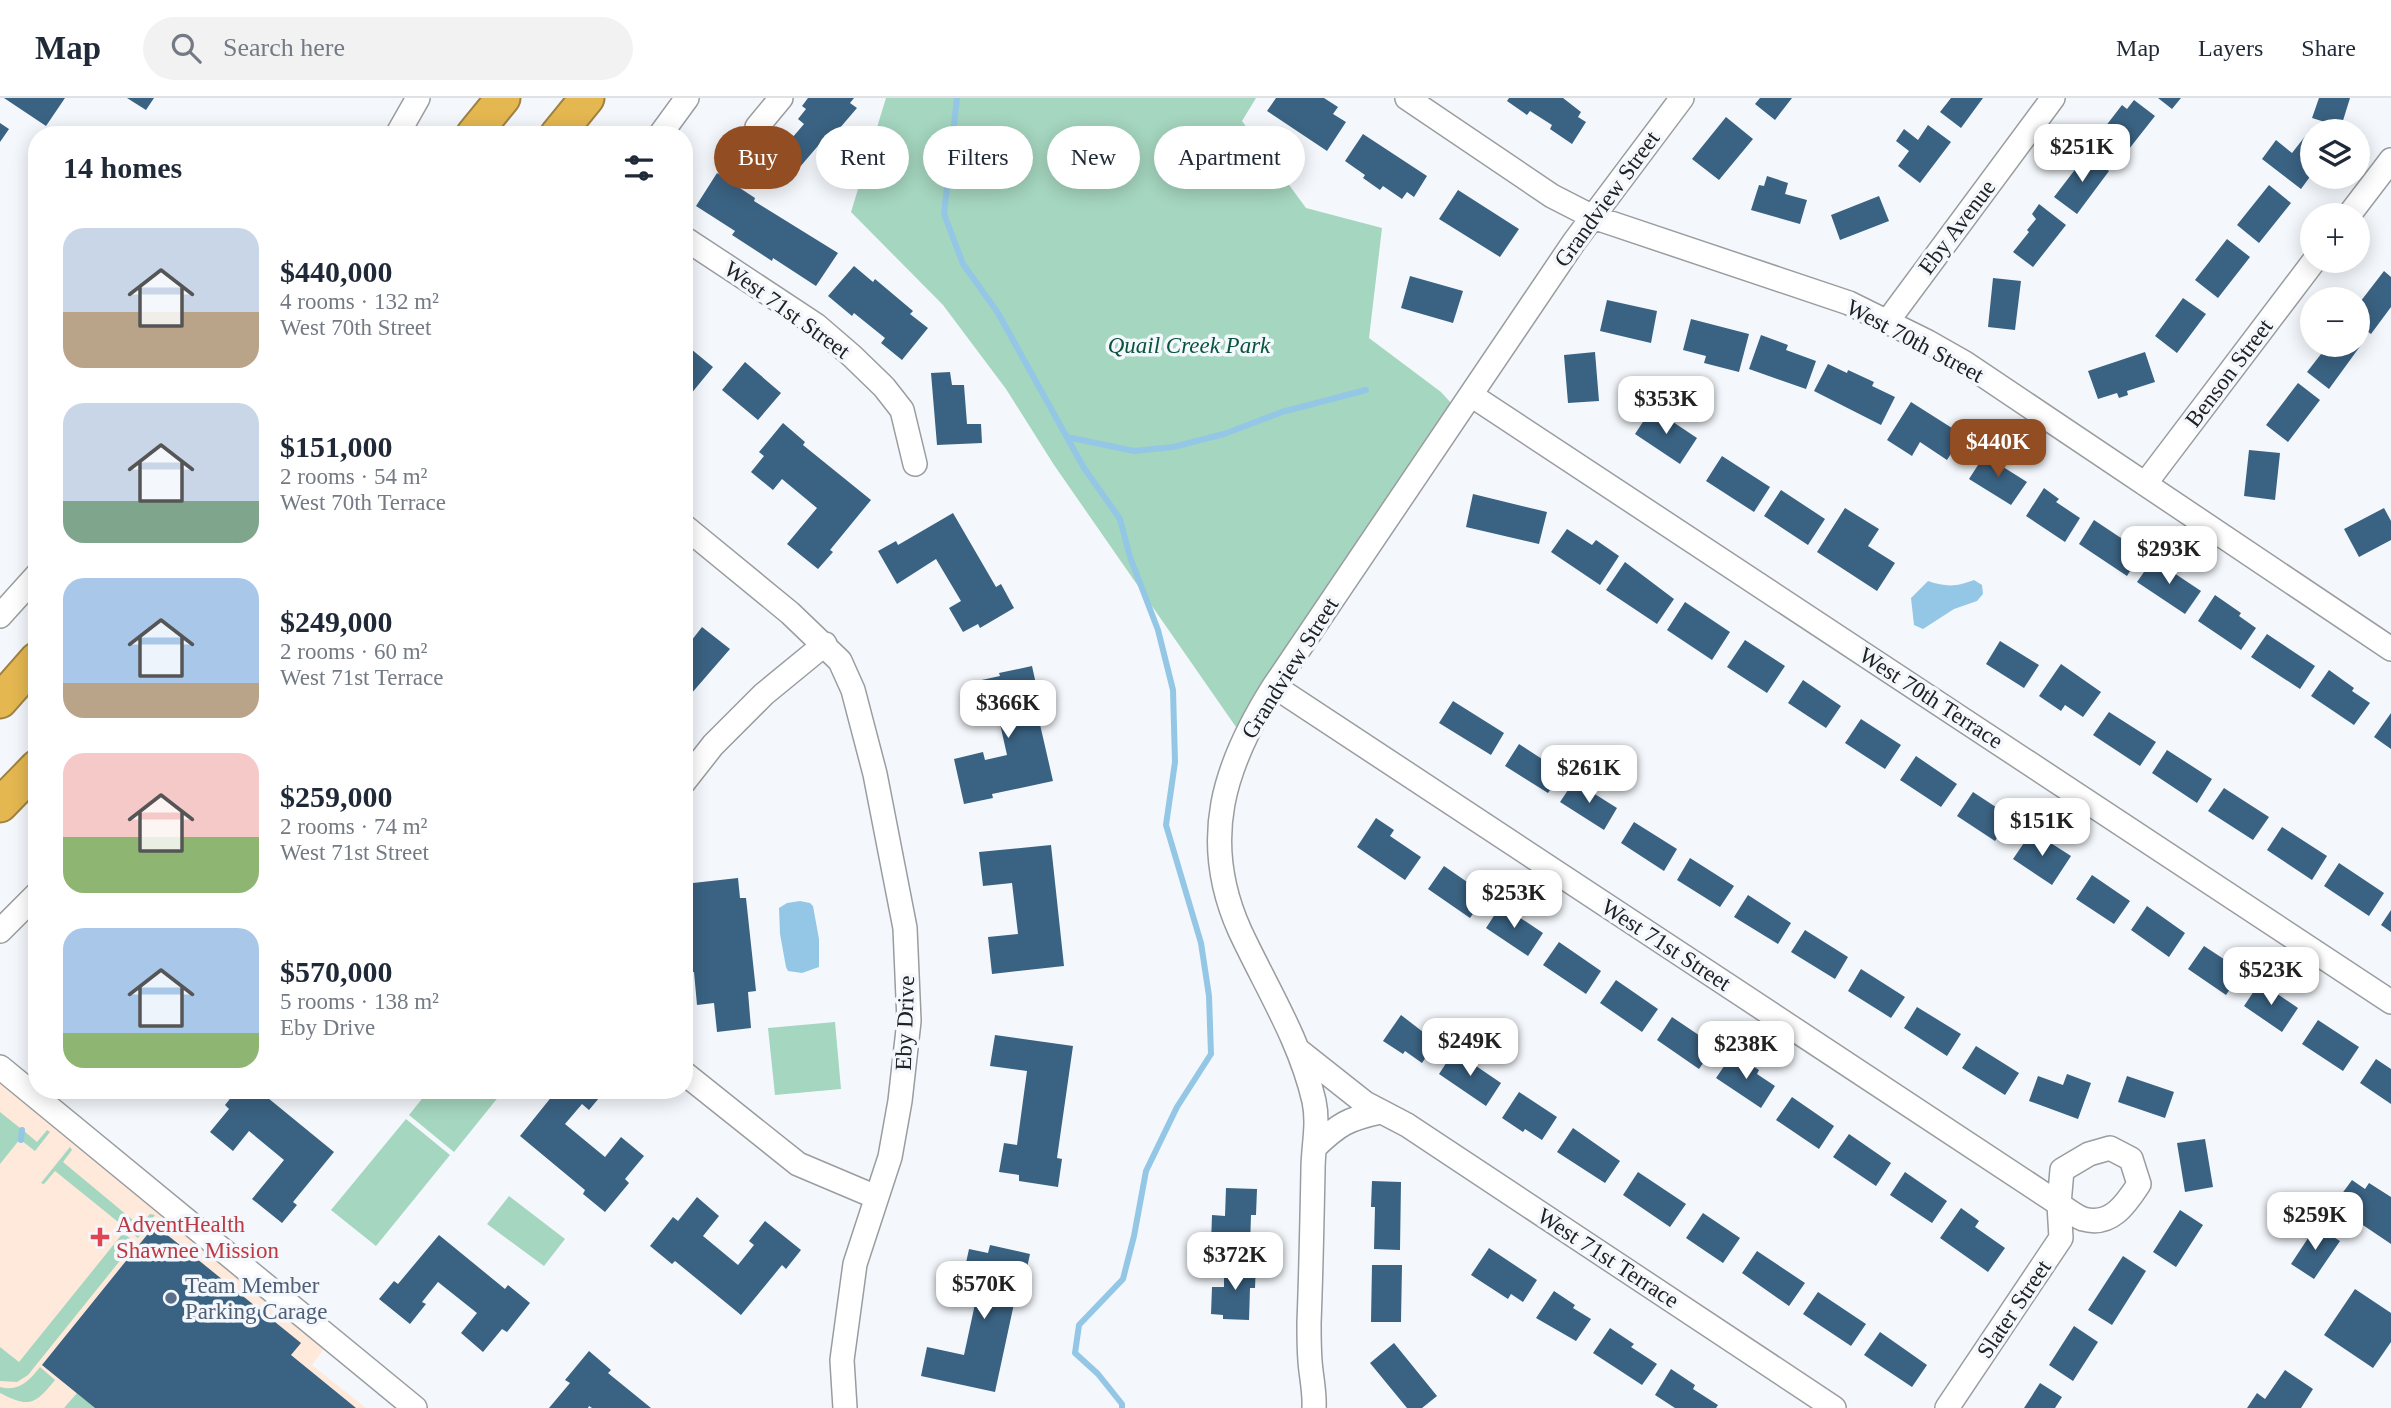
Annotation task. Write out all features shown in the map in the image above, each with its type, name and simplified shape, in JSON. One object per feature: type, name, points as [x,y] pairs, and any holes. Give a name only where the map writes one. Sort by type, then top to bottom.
[{"type":"highway","points":[[480,126],[503,98]]},
{"type":"highway","points":[[564,126],[587,98]]},
{"type":"highway","points":[[0,701],[28,669]]},
{"type":"highway","points":[[0,805],[28,776]]},
{"type":"street","points":[[402,126],[418,98]]},
{"type":"street","points":[[667,126],[687,98]]},
{"type":"street","points":[[758,126],[781,98]]},
{"type":"street","name":"West 70th Street","points":[[1407,98],[1552,196],[1593,217],[1849,303],[1965,363],[2391,648]]},
{"type":"street","name":"Grandview Street","points":[[1316,1405],[1309,1340],[1317,1129],[1314,1101],[1298,1050],[1240,930],[1229,900],[1219,853],[1220,824],[1228,777],[1250,724],[1274,686],[1574,242],[1682,98]]},
{"type":"street","name":"Eby Avenue","points":[[1887,322],[2053,98]]},
{"type":"street","points":[[2358,203],[2391,160]]},
{"type":"street","name":"West 71st Street","points":[[693,244],[816,325],[884,387],[902,410],[915,464]]},
{"type":"street","name":"Benson Street","points":[[2145,484],[2305,273]]},
{"type":"street","name":"West 70th Terrace","points":[[1471,395],[2391,1002]]},
{"type":"street","name":"Eby Drive","points":[[693,534],[825,644],[841,661],[853,690],[875,774],[905,928],[909,1021],[905,1061],[890,1157],[855,1264],[842,1360],[845,1408]]},
{"type":"street","points":[[0,615],[28,585]]},
{"type":"street","points":[[693,771],[713,745],[755,702],[825,644]]},
{"type":"street","name":"West 71st Street","points":[[1274,686],[2059,1204]]},
{"type":"street","points":[[0,931],[28,903]]},
{"type":"street","name":"West 71st Terrace","points":[[1298,1050],[1342,1086],[1380,1112],[1407,1125],[1834,1408]]},
{"type":"street","points":[[0,1067],[28,1091]]},
{"type":"street","points":[[693,1080],[798,1164],[876,1197]]},
{"type":"street","points":[[38,1099],[415,1408]]},
{"type":"street","points":[[1315,1147],[1338,1125],[1358,1116],[1380,1112]]},
{"type":"street","name":"Slater Street","points":[[1947,1408],[2061,1238],[2059,1204]]},
{"type":"shaded area","name":"AdventHealth Shawnee Mission","points":[[0,1075],[330,1341],[312,1365],[366,1408],[0,1408]]},
{"type":"green space","name":"Quail Creek Park","points":[[886,98],[1256,98],[1242,121],[1246,126],[1154,126],[1154,189],[1292,189],[1306,208],[1382,228],[1369,338],[1441,392],[1451,403],[1236,727],[1054,465],[1006,389],[943,305],[851,212],[858,189],[909,189],[909,126],[877,126]]},
{"type":"green space","points":[[835,1022],[841,1089],[775,1095],[768,1028]]},
{"type":"green space","points":[[422,1099],[497,1099],[454,1152],[409,1115]]},
{"type":"green space","points":[[0,1112],[20,1128],[20,1139],[0,1164]]},
{"type":"green space","points":[[406,1119],[450,1155],[376,1246],[331,1210]]},
{"type":"green space","points":[[47,1130],[50,1132],[35,1151],[22,1141],[24,1131],[37,1142]]},
{"type":"green space","points":[[70,1147],[72,1150],[63,1162],[140,1226],[150,1214],[155,1215],[138,1238],[55,1171],[44,1184],[41,1183]]},
{"type":"green space","points":[[509,1196],[565,1239],[544,1266],[487,1224]]},
{"type":"green space","points":[[123,1233],[135,1242],[28,1375],[17,1382],[0,1381],[0,1347],[19,1362]]},
{"type":"green space","points":[[40,1367],[55,1380],[36,1399],[31,1402],[18,1401],[0,1393],[0,1387],[18,1387]]},
{"type":"green space","points":[[77,1393],[95,1408],[64,1408]]},
{"type":"water","points":[[1974,580],[1982,585],[1983,594],[1977,601],[1954,609],[1923,629],[1914,625],[1911,598],[1928,581],[1951,585]]},
{"type":"water","points":[[800,901],[813,906],[819,939],[819,967],[802,973],[788,971],[786,967],[779,908],[787,903]]},
{"type":"building","points":[[4,98],[65,98],[46,126]]},
{"type":"building","points":[[127,98],[154,98],[146,110]]},
{"type":"building","points":[[808,98],[854,98],[850,103],[857,108],[842,126],[816,126],[816,148],[802,164],[804,124],[798,119],[806,109],[802,106]]},
{"type":"building","points":[[1276,98],[1324,98],[1338,107],[1333,114],[1346,122],[1327,151],[1305,136],[1305,126],[1290,126],[1267,111]]},
{"type":"building","points":[[1509,98],[1563,98],[1581,112],[1578,117],[1586,122],[1572,144],[1550,129],[1552,125],[1530,111],[1527,115],[1507,101]]},
{"type":"building","points":[[1760,98],[1792,98],[1775,120],[1755,104]]},
{"type":"building","points":[[1951,98],[1983,98],[1961,128],[1940,112]]},
{"type":"building","points":[[2158,98],[2181,98],[2172,109]]},
{"type":"building","points":[[2319,98],[2350,98],[2343,119],[2312,118]]},
{"type":"building","points":[[2134,100],[2155,116],[2129,149],[2123,145],[2118,151],[2102,139],[2109,130],[2105,127],[2122,105],[2127,109]]},
{"type":"building","points":[[1726,117],[1753,139],[1719,180],[1692,159]]},
{"type":"building","points":[[0,123],[9,129],[0,142]]},
{"type":"building","points":[[1928,125],[1951,142],[1920,183],[1898,166],[1909,151],[1896,141],[1904,129],[1918,140]]},
{"type":"building","points":[[1363,134],[1427,176],[1414,197],[1407,192],[1402,199],[1383,186],[1380,190],[1345,161]]},
{"type":"building","points":[[2276,140],[2292,153],[2300,143],[2300,188],[2262,159]]},
{"type":"building","points":[[2087,154],[2109,171],[2077,214],[2054,197]]},
{"type":"building","points":[[1767,176],[1788,183],[1785,194],[1807,200],[1800,224],[1751,210],[1759,185],[1764,186]]},
{"type":"building","points":[[714,178],[714,189],[741,189],[755,198],[754,201],[838,253],[816,286],[732,235],[735,231],[696,206]]},
{"type":"building","points":[[2269,185],[2291,203],[2259,243],[2237,225]]},
{"type":"building","points":[[1458,190],[1519,229],[1500,257],[1439,219]]},
{"type":"building","points":[[1879,196],[1889,221],[1840,240],[1831,215]]},
{"type":"building","points":[[2039,204],[2066,225],[2033,267],[2013,252],[2029,232],[2027,230],[2036,219],[2032,214]]},
{"type":"building","points":[[2227,239],[2250,257],[2218,298],[2195,280]]},
{"type":"building","points":[[854,266],[873,282],[875,279],[913,311],[910,314],[928,328],[902,360],[881,343],[885,338],[828,296]]},
{"type":"building","points":[[2384,271],[2391,277],[2391,307],[2371,334],[2370,333],[2370,289]]},
{"type":"building","points":[[1410,276],[1463,291],[1453,323],[1401,308]]},
{"type":"building","points":[[1993,278],[2021,281],[2015,330],[1988,327]]},
{"type":"building","points":[[2183,298],[2206,314],[2177,353],[2155,336]]},
{"type":"building","points":[[1607,300],[1657,311],[1651,343],[1600,331]]},
{"type":"building","points":[[1691,319],[1749,334],[1739,372],[1704,363],[1706,356],[1683,350]]},
{"type":"building","points":[[1761,335],[1788,345],[1786,350],[1816,361],[1806,389],[1749,369]]},
{"type":"building","points":[[693,351],[713,367],[693,391]]},
{"type":"building","points":[[1595,352],[1599,401],[1568,403],[1564,355]]},
{"type":"building","points":[[2145,352],[2155,382],[2127,391],[2128,395],[2119,398],[2117,393],[2098,399],[2088,371]]},
{"type":"building","points":[[2319,357],[2352,357],[2329,389],[2307,372]]},
{"type":"building","points":[[745,362],[781,393],[758,420],[722,390]]},
{"type":"building","points":[[1828,364],[1874,382],[1872,386],[1895,397],[1881,425],[1814,391]]},
{"type":"building","points":[[950,372],[952,385],[964,385],[967,424],[981,424],[982,443],[937,445],[931,373]]},
{"type":"building","points":[[2298,383],[2320,400],[2288,442],[2266,425]]},
{"type":"building","points":[[1911,402],[1963,435],[1947,460],[1920,442],[1912,456],[1887,440]]},
{"type":"building","points":[[1652,408],[1697,438],[1680,464],[1635,434]]},
{"type":"building","points":[[783,423],[805,442],[803,445],[871,500],[818,569],[787,544],[817,508],[782,479],[773,490],[751,472],[764,456],[759,452]]},
{"type":"building","points":[[2249,450],[2280,453],[2275,500],[2244,496]]},
{"type":"building","points":[[1987,451],[2003,461],[2000,465],[2027,482],[2011,505],[1969,479]]},
{"type":"building","points":[[1722,456],[1770,487],[1754,512],[1706,481]]},
{"type":"building","points":[[2044,488],[2059,499],[2056,502],[2080,518],[2065,542],[2026,516]]},
{"type":"building","points":[[1781,490],[1825,519],[1808,545],[1764,516]]},
{"type":"building","points":[[1473,494],[1547,512],[1539,544],[1466,527]]},
{"type":"building","points":[[1845,508],[1879,529],[1868,546],[1895,563],[1877,591],[1817,552]]},
{"type":"building","points":[[2384,508],[2391,521],[2391,540],[2359,557],[2344,529]]},
{"type":"building","points":[[953,513],[996,587],[1001,584],[1014,608],[980,628],[978,624],[963,632],[949,608],[961,601],[936,559],[897,584],[878,551],[896,541],[898,545]]},
{"type":"building","points":[[2094,520],[2142,552],[2127,576],[2079,544]]},
{"type":"building","points":[[1567,529],[1592,545],[1596,540],[1619,556],[1600,585],[1551,552]]},
{"type":"building","points":[[2153,559],[2201,591],[2185,614],[2137,582]]},
{"type":"building","points":[[1625,562],[1674,599],[1657,624],[1606,590]]},
{"type":"building","points":[[2215,595],[2241,613],[2239,616],[2256,628],[2241,650],[2198,621]]},
{"type":"building","points":[[1685,602],[1730,632],[1712,660],[1667,630]]},
{"type":"building","points":[[702,627],[730,649],[693,692],[693,638]]},
{"type":"building","points":[[2267,634],[2315,666],[2300,689],[2251,657]]},
{"type":"building","points":[[1745,640],[1785,666],[1767,693],[1727,667]]},
{"type":"building","points":[[2000,641],[2039,665],[2024,688],[1986,664]]},
{"type":"building","points":[[2061,664],[2101,692],[2083,717],[2065,705],[2061,711],[2039,696]]},
{"type":"building","points":[[1032,666],[1038,693],[1033,694],[1053,781],[992,794],[993,798],[964,804],[954,759],[983,752],[985,760],[1007,755],[996,706],[983,709],[977,681]]},
{"type":"building","points":[[2329,670],[2370,703],[2354,725],[2311,696]]},
{"type":"building","points":[[1803,680],[1841,706],[1826,728],[1788,703]]},
{"type":"building","points":[[1453,701],[1504,733],[1491,755],[1439,723]]},
{"type":"building","points":[[2109,712],[2156,742],[2140,766],[2093,735]]},
{"type":"building","points":[[2391,713],[2391,749],[2374,737]]},
{"type":"building","points":[[1861,719],[1901,745],[1885,769],[1845,743]]},
{"type":"building","points":[[1519,744],[1562,772],[1548,793],[1505,766]]},
{"type":"building","points":[[2167,750],[2212,779],[2197,803],[2152,773]]},
{"type":"building","points":[[1916,756],[1957,784],[1941,807],[1900,780]]},
{"type":"building","points":[[1574,781],[1617,808],[1604,830],[1560,802]]},
{"type":"building","points":[[2224,788],[2269,817],[2253,840],[2208,811]]},
{"type":"building","points":[[1973,792],[2011,817],[1995,841],[1957,816]]},
{"type":"building","points":[[1376,818],[1394,830],[1390,836],[1421,857],[1405,880],[1357,847]]},
{"type":"building","points":[[1634,822],[1677,849],[1664,871],[1621,843]]},
{"type":"building","points":[[2282,827],[2327,856],[2312,880],[2267,850]]},
{"type":"building","points":[[2032,831],[2071,856],[2052,885],[2013,859]]},
{"type":"building","points":[[1051,845],[1064,966],[992,974],[988,937],[1018,934],[1012,883],[983,886],[979,852]]},
{"type":"building","points":[[1690,858],[1734,886],[1720,907],[1677,880]]},
{"type":"building","points":[[2339,863],[2384,893],[2369,916],[2324,886]]},
{"type":"building","points":[[1444,866],[1486,895],[1470,918],[1428,889]]},
{"type":"building","points":[[2092,875],[2130,901],[2114,924],[2076,899]]},
{"type":"building","points":[[738,878],[740,898],[746,898],[756,991],[748,992],[751,1028],[717,1032],[714,1003],[697,1005],[693,972],[693,883]]},
{"type":"building","points":[[1748,895],[1791,923],[1778,944],[1734,917]]},
{"type":"building","points":[[1501,905],[1543,933],[1528,956],[1486,928]]},
{"type":"building","points":[[2147,906],[2185,933],[2169,957],[2131,930]]},
{"type":"building","points":[[2391,910],[2391,932],[2381,925]]},
{"type":"building","points":[[1805,930],[1848,957],[1835,979],[1791,952]]},
{"type":"building","points":[[1559,942],[1601,971],[1586,994],[1543,965]]},
{"type":"building","points":[[2204,946],[2242,971],[2226,995],[2188,969]]},
{"type":"building","points":[[1861,969],[1905,997],[1891,1018],[1848,991]]},
{"type":"building","points":[[1616,980],[1658,1009],[1642,1032],[1600,1003]]},
{"type":"building","points":[[2260,982],[2298,1008],[2282,1032],[2244,1006]]},
{"type":"building","points":[[1917,1007],[1961,1034],[1947,1056],[1904,1028]]},
{"type":"building","points":[[1401,1015],[1436,1042],[1422,1063],[1383,1041]]},
{"type":"building","points":[[1672,1017],[1715,1046],[1699,1069],[1657,1040]]},
{"type":"building","points":[[2318,1020],[2359,1047],[2343,1071],[2302,1044]]},
{"type":"building","points":[[995,1035],[1073,1046],[1057,1158],[1062,1159],[1058,1187],[1019,1181],[1019,1175],[999,1172],[1004,1143],[1017,1145],[1027,1071],[990,1066]]},
{"type":"building","points":[[1976,1046],[2019,1073],[2005,1095],[1962,1068]]},
{"type":"building","points":[[1454,1051],[1501,1083],[1486,1106],[1439,1074]]},
{"type":"building","points":[[1731,1056],[1759,1070],[1757,1074],[1775,1086],[1761,1108],[1716,1078]]},
{"type":"building","points":[[2376,1059],[2391,1069],[2391,1104],[2360,1083]]},
{"type":"building","points":[[2067,1074],[2091,1083],[2078,1119],[2029,1101],[2038,1076],[2063,1085]]},
{"type":"building","points":[[2127,1076],[2174,1092],[2165,1118],[2118,1102]]},
{"type":"building","points":[[1519,1092],[1557,1117],[1542,1140],[1525,1129],[1523,1132],[1502,1118]]},
{"type":"building","points":[[1792,1097],[1834,1126],[1819,1149],[1776,1120]]},
{"type":"building","points":[[230,1099],[269,1099],[334,1152],[293,1202],[297,1205],[282,1223],[252,1199],[284,1160],[249,1131],[233,1151],[210,1132],[229,1109],[225,1105]]},
{"type":"building","points":[[550,1099],[598,1099],[589,1110],[582,1104],[565,1124],[605,1157],[621,1137],[644,1156],[625,1179],[629,1183],[605,1212],[583,1194],[585,1190],[520,1136]]},
{"type":"building","points":[[1573,1128],[1620,1161],[1605,1183],[1557,1152]]},
{"type":"building","points":[[1849,1134],[1891,1163],[1876,1186],[1833,1157]]},
{"type":"building","points":[[2205,1139],[2213,1187],[2185,1192],[2177,1143]]},
{"type":"building","points":[[1638,1172],[1686,1204],[1670,1227],[1623,1195]]},
{"type":"building","points":[[1905,1172],[1947,1201],[1932,1223],[1890,1195]]},
{"type":"building","points":[[2352,1180],[2365,1189],[2369,1183],[2391,1197],[2391,1244],[2348,1215],[2355,1205],[2341,1195]]},
{"type":"building","points":[[1372,1181],[1401,1182],[1400,1250],[1374,1249],[1375,1207],[1371,1207]]},
{"type":"building","points":[[1226,1188],[1257,1189],[1256,1215],[1251,1215],[1250,1246],[1211,1244],[1212,1215],[1225,1216]]},
{"type":"building","points":[[697,1197],[719,1216],[703,1236],[738,1265],[754,1245],[749,1241],[765,1221],[801,1250],[786,1269],[782,1265],[741,1315],[675,1261],[672,1264],[650,1246],[673,1217],[678,1221]]},
{"type":"building","points":[[1961,1208],[1979,1221],[1975,1227],[2005,1248],[1988,1272],[1940,1238]]},
{"type":"building","points":[[2180,1210],[2203,1225],[2176,1267],[2153,1252]]},
{"type":"building","points":[[1703,1213],[1740,1238],[1723,1263],[1686,1238]]},
{"type":"building","name":"Team Member Parking Carage","points":[[155,1225],[301,1343],[291,1355],[356,1408],[95,1408],[42,1365]]},
{"type":"building","points":[[2316,1226],[2340,1241],[2314,1279],[2291,1264]]},
{"type":"building","points":[[439,1235],[505,1289],[508,1285],[530,1303],[507,1332],[502,1329],[483,1352],[461,1333],[477,1313],[438,1282],[422,1302],[426,1304],[410,1324],[379,1299],[394,1281],[398,1284]]},
{"type":"building","points":[[990,1245],[1030,1254],[1023,1286],[1018,1285],[995,1392],[921,1376],[927,1347],[964,1355],[981,1276],[964,1272],[969,1249],[988,1253]]},
{"type":"building","points":[[1489,1248],[1537,1280],[1523,1302],[1511,1294],[1508,1299],[1471,1275]]},
{"type":"building","points":[[1757,1251],[1805,1283],[1789,1306],[1742,1273]]},
{"type":"building","points":[[2123,1256],[2146,1271],[2112,1325],[2088,1310]]},
{"type":"building","points":[[1224,1262],[1256,1263],[1255,1288],[1250,1288],[1249,1320],[1223,1319],[1223,1315],[1211,1314],[1212,1287],[1224,1287]]},
{"type":"building","points":[[1372,1265],[1402,1265],[1401,1322],[1371,1322]]},
{"type":"building","points":[[2355,1289],[2391,1313],[2391,1342],[2373,1368],[2324,1335]]},
{"type":"building","points":[[1554,1291],[1591,1319],[1576,1341],[1536,1318]]},
{"type":"building","points":[[1818,1292],[1866,1324],[1851,1346],[1803,1314]]},
{"type":"building","points":[[2074,1326],[2098,1342],[2073,1381],[2049,1365]]},
{"type":"building","points":[[1610,1328],[1634,1344],[1631,1347],[1657,1364],[1642,1385],[1593,1353]]},
{"type":"building","points":[[1880,1332],[1927,1365],[1912,1387],[1864,1355]]},
{"type":"building","points":[[1394,1343],[1437,1396],[1422,1408],[1407,1408],[1370,1363]]},
{"type":"building","points":[[589,1351],[611,1370],[608,1373],[651,1408],[549,1408],[570,1383],[565,1380]]},
{"type":"building","points":[[1671,1369],[1695,1385],[1693,1389],[1718,1405],[1716,1408],[1675,1408],[1655,1395]]},
{"type":"building","points":[[2285,1370],[2313,1389],[2301,1408],[2247,1408],[2257,1393],[2265,1399]]},
{"type":"building","points":[[2040,1383],[2062,1397],[2055,1408],[2024,1408]]},
{"type":"waterway","points":[[957,98],[944,214],[963,264],[998,313],[1084,468],[1120,519],[1130,557],[1158,630],[1173,690],[1175,762],[1166,825],[1201,943],[1209,996],[1211,1054],[1177,1107],[1146,1171],[1123,1279],[1079,1325],[1075,1353],[1098,1374],[1122,1404],[1122,1408]]},
{"type":"waterway","points":[[1067,437],[1134,451],[1173,447],[1224,434],[1282,412],[1366,390]]},
{"type":"waterway","points":[[21,1140],[22,1130]]},
{"type":"place","name":"AdventHealth Shawnee Mission","points":[[100,1237]]},
{"type":"place","name":"Team Member Parking Carage","points":[[171,1298]]}]
